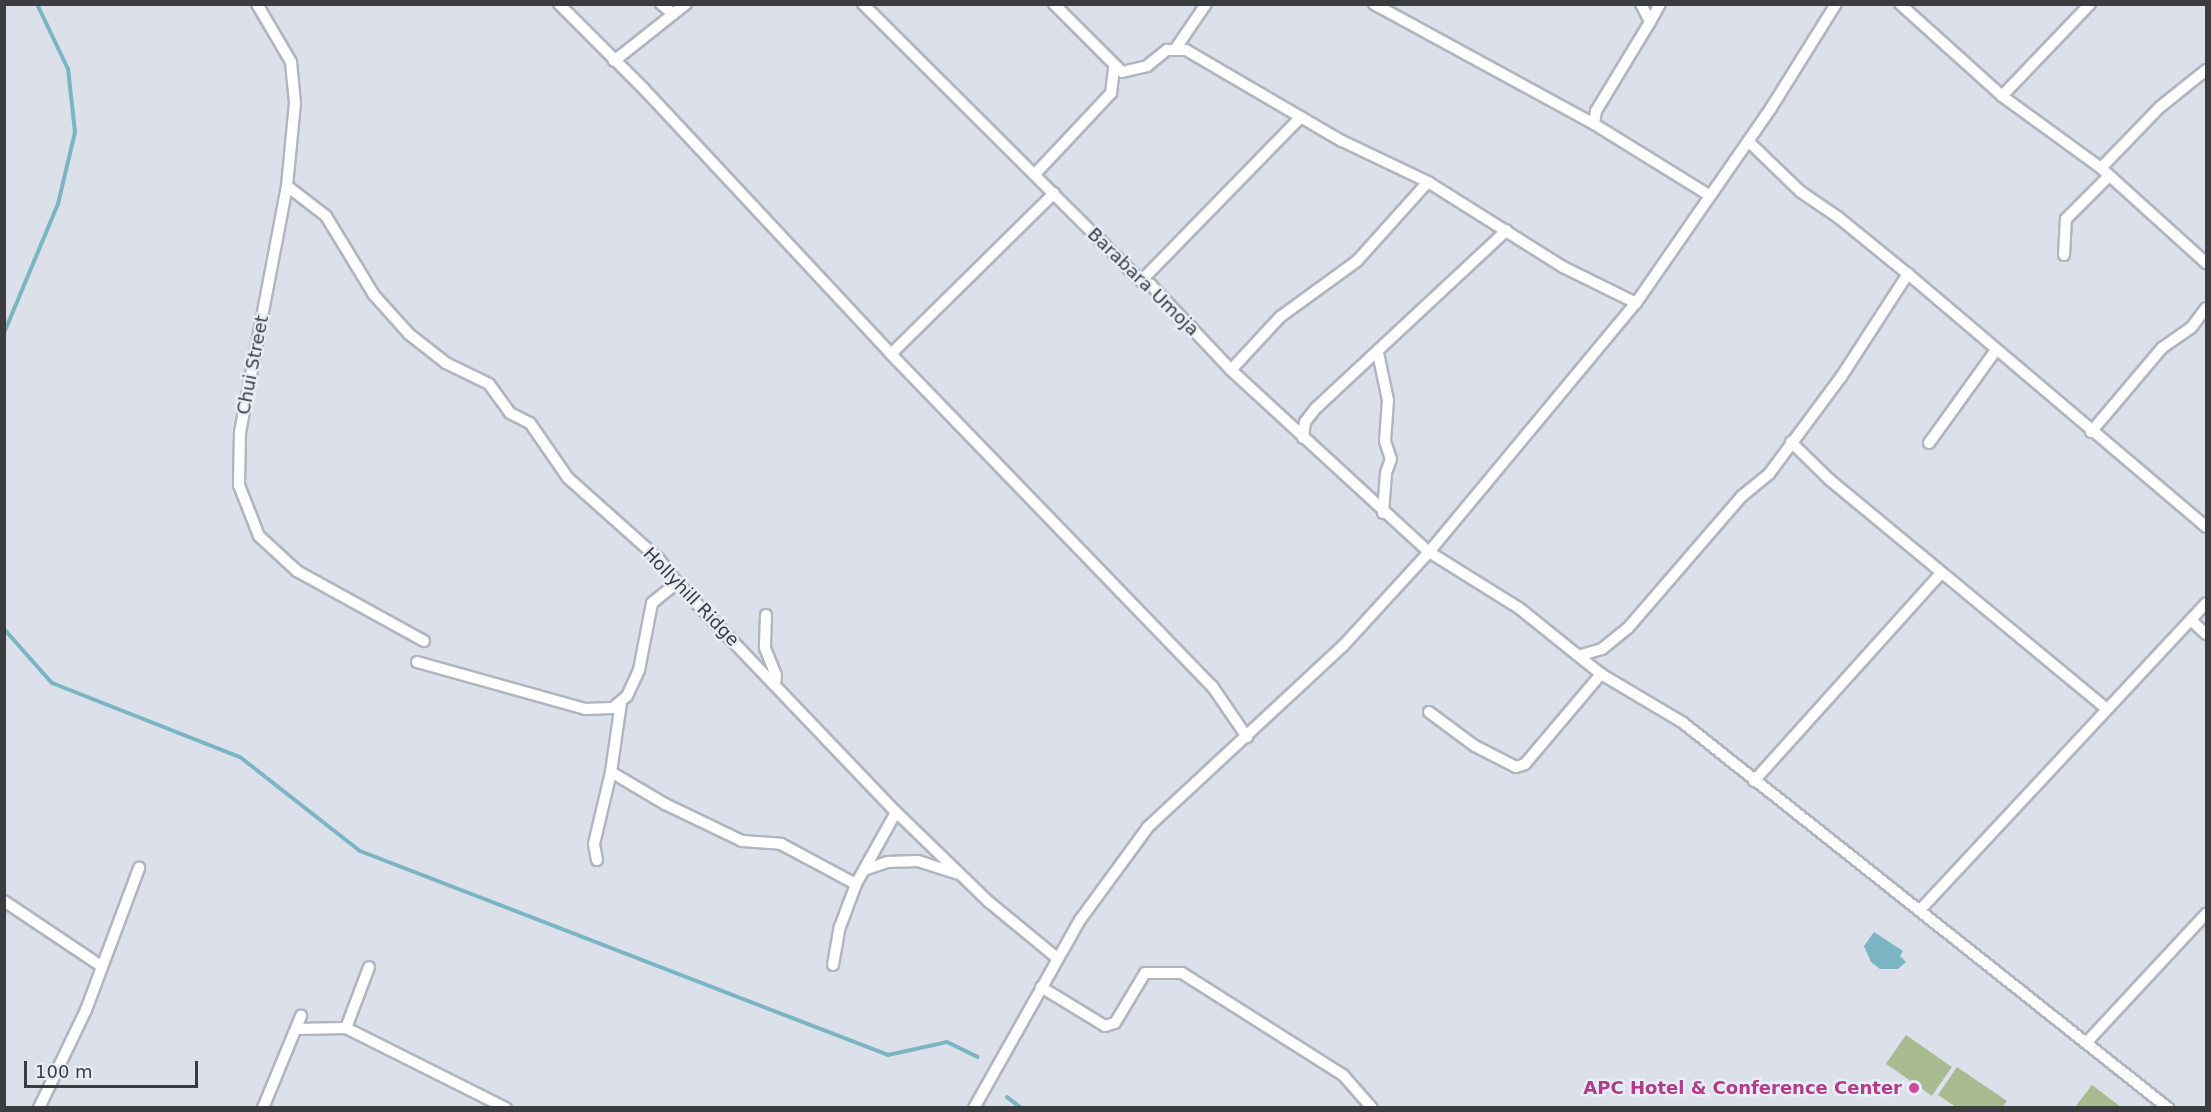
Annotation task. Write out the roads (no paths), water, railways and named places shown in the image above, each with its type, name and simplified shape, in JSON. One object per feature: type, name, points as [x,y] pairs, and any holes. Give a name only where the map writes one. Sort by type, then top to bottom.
[{"type":"street","name":"Chui Street","points":[[257,4],[291,62],[295,103],[287,186],[240,432],[239,485],[259,536],[290,565],[424,641]]},
{"type":"street","points":[[559,4],[891,354],[1212,686],[1247,737]]},
{"type":"street","points":[[662,4],[673,14]]},
{"type":"street","points":[[614,61],[686,4]]},
{"type":"street","name":"Barabara Umoja","points":[[863,4],[1036,173],[1141,281],[1151,285],[1231,370],[1383,513],[1429,552],[1519,608],[1581,655],[1601,674],[1682,723],[1921,909],[2168,1107]]},
{"type":"street","points":[[1054,4],[1118,70]]},
{"type":"street","points":[[1118,70],[1147,66],[1176,48],[1206,4]]},
{"type":"street","points":[[1641,4],[1650,22]]},
{"type":"street","points":[[1594,124],[1596,111],[1660,4]]},
{"type":"street","points":[[974,1107],[1057,958],[1096,895],[1148,827],[1343,646],[1429,552],[1636,303],[1748,141],[1836,4]]},
{"type":"street","points":[[1900,4],[2002,96],[2105,172],[2206,263]]},
{"type":"street","points":[[2002,96],[2090,4]]},
{"type":"street","points":[[1380,6],[1594,124],[1709,195]]},
{"type":"street","points":[[1176,48],[1186,50],[1301,117],[1428,182],[1563,267],[1636,303]]},
{"type":"street","points":[[1036,173],[1092,117],[1114,82],[1118,70]]},
{"type":"street","points":[[2064,255],[2066,219],[2160,107],[2206,70]]},
{"type":"street","points":[[1141,281],[1301,117]]},
{"type":"street","points":[[1748,141],[1801,192],[1839,218],[1908,274],[2091,432],[2206,527]]},
{"type":"street","points":[[1231,370],[1280,317],[1357,261],[1428,182]]},
{"type":"street","name":"Hollyhill Ridge","points":[[287,186],[326,216],[374,295],[409,334],[446,363],[489,384],[510,413],[530,423],[568,478],[659,559],[676,583],[896,812],[988,902],[1057,958]]},
{"type":"street","points":[[891,354],[1054,194]]},
{"type":"street","points":[[1303,438],[1305,422],[1315,409],[1378,353],[1507,230]]},
{"type":"street","points":[[1581,655],[1602,649],[1628,628],[1742,496],[1768,474],[1841,376],[1908,274]]},
{"type":"street","points":[[2091,432],[2162,348],[2191,328],[2206,308]]},
{"type":"street","points":[[1929,443],[1996,350]]},
{"type":"street","points":[[1378,353],[1388,400],[1385,441],[1391,459],[1386,473],[1383,513]]},
{"type":"street","points":[[1791,442],[1830,480],[1941,573],[2072,676],[2106,708]]},
{"type":"street","points":[[1754,781],[1941,573]]},
{"type":"street","points":[[597,860],[594,844],[611,772],[621,703],[639,670],[652,603],[676,583]]},
{"type":"street","points":[[1921,909],[2090,731],[2106,708],[2192,621],[2206,603]]},
{"type":"street","points":[[766,615],[765,648],[776,675],[775,685]]},
{"type":"street","points":[[2192,621],[2206,634]]},
{"type":"street","points":[[417,662],[585,709],[613,708],[621,703]]},
{"type":"street","points":[[1429,712],[1475,746],[1516,767],[1525,764],[1601,674]]},
{"type":"street","points":[[611,772],[665,804],[742,841],[781,844],[856,884]]},
{"type":"street","points":[[833,965],[840,927],[856,884],[896,812]]},
{"type":"street","points":[[864,870],[887,862],[918,861],[962,875]]},
{"type":"street","points":[[39,1107],[86,1010],[101,966],[122,921],[139,868]]},
{"type":"street","points":[[4,901],[101,966]]},
{"type":"street","points":[[2087,1042],[2206,914]]},
{"type":"street","points":[[346,1028],[369,967]]},
{"type":"street","points":[[1041,987],[1105,1026],[1115,1023],[1145,973],[1182,973],[1342,1075],[1372,1107]]},
{"type":"street","points":[[263,1107],[301,1016]]},
{"type":"street","points":[[296,1029],[346,1028],[506,1107]]},
{"type":"water","points":[[1874,932],[1903,951],[1900,956],[1906,962],[1898,969],[1880,969],[1871,962],[1864,946]]},
{"type":"waterway","points":[[4,333],[58,204],[75,132],[68,69],[37,4]]},
{"type":"waterway","points":[[4,629],[52,683],[240,757],[360,851],[888,1055],[947,1042],[978,1057]]},
{"type":"waterway","points":[[1007,1097],[1021,1108]]},
{"type":"place","name":"APC Hotel & Conference Center","points":[[1914,1088]]}]
